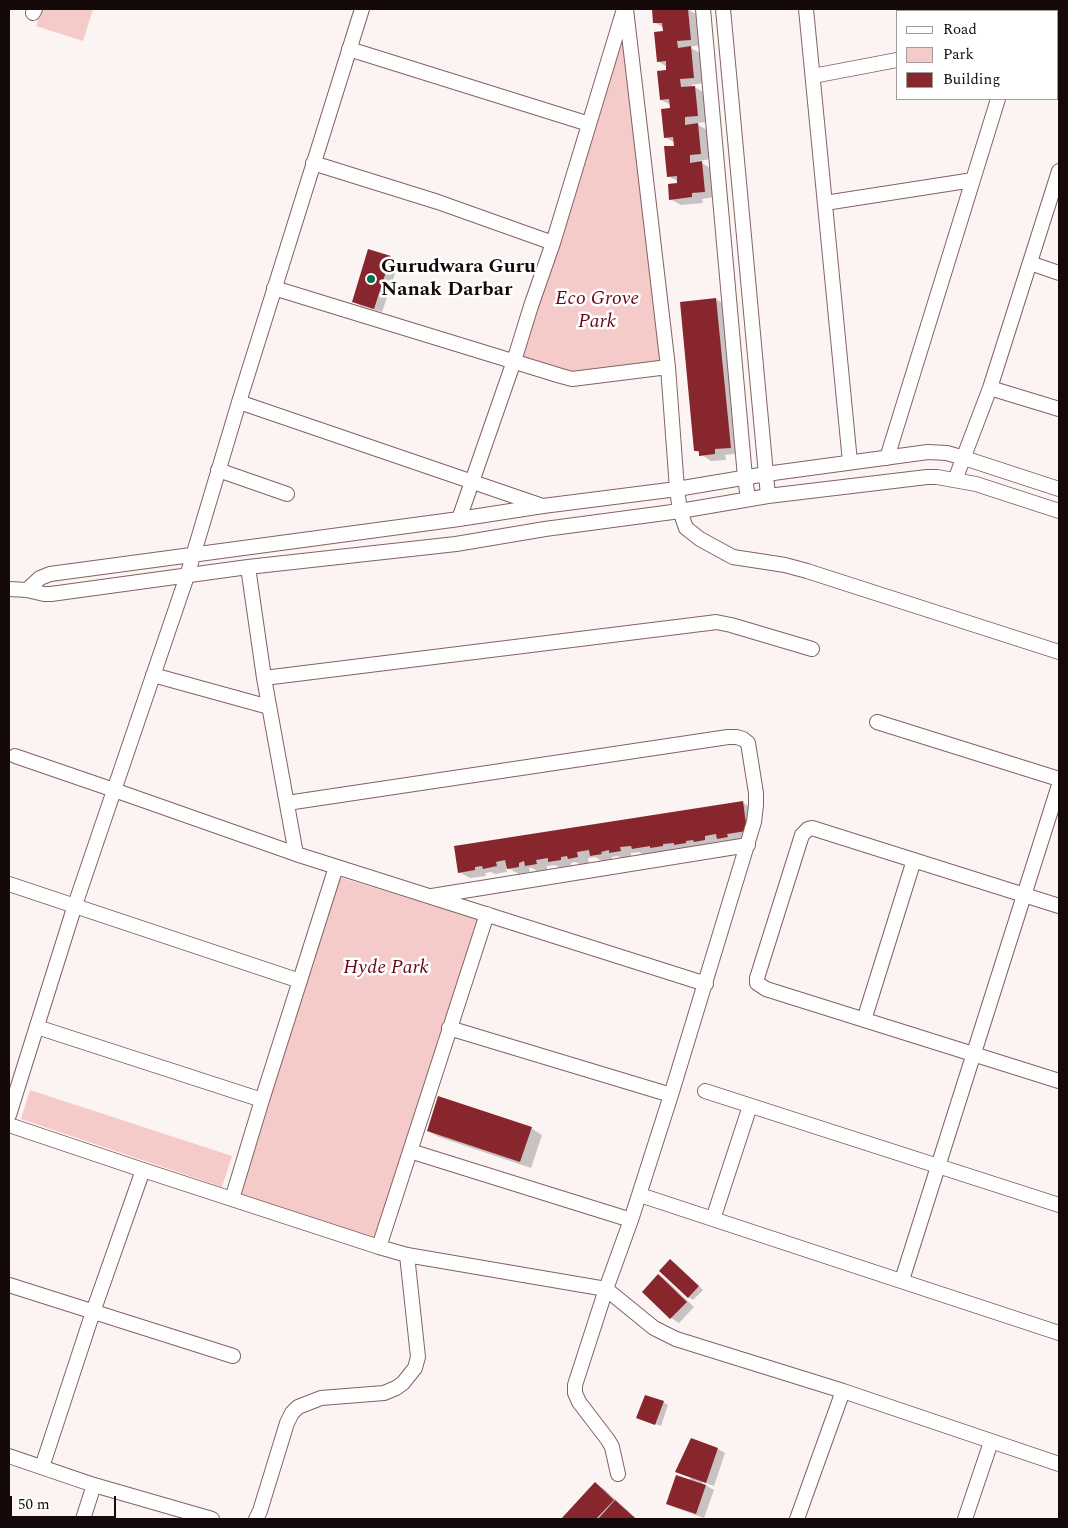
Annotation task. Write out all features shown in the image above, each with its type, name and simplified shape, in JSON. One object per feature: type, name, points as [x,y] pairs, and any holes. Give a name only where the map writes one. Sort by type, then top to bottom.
[{"type":"street","points":[[9,1114],[75,905],[187,576],[238,402],[362,9]]},
{"type":"street","points":[[459,519],[553,242],[625,9]]},
{"type":"street","points":[[625,9],[668,367],[677,489],[680,511],[686,528],[700,540],[733,557],[785,565],[807,571],[1059,652]]},
{"type":"street","points":[[702,9],[744,477],[748,499]]},
{"type":"street","points":[[723,9],[768,496]]},
{"type":"street","points":[[806,9],[850,462]]},
{"type":"street","points":[[349,49],[589,124]]},
{"type":"street","points":[[813,76],[896,60]]},
{"type":"street","points":[[887,458],[998,100]]},
{"type":"street","points":[[313,163],[438,202],[553,242]]},
{"type":"street","points":[[954,480],[990,388],[1059,171]]},
{"type":"street","points":[[825,203],[973,180]]},
{"type":"street","points":[[1030,263],[1059,273]]},
{"type":"street","points":[[274,288],[572,379],[668,367]]},
{"type":"street","points":[[990,388],[1059,409]]},
{"type":"street","points":[[238,402],[472,480],[543,506]]},
{"type":"street","points":[[27,590],[40,578],[50,574],[677,489],[744,477],[928,452],[947,453],[1059,489]]},
{"type":"street","points":[[218,470],[287,494]]},
{"type":"street","points":[[9,589],[27,590],[44,594],[248,567],[456,544],[546,528],[680,511],[768,496],[927,477],[976,484],[1059,511]]},
{"type":"street","points":[[248,567],[264,678],[296,854]]},
{"type":"street","points":[[264,678],[716,622],[812,649]]},
{"type":"street","points":[[153,675],[269,707]]},
{"type":"street","points":[[877,722],[1059,779]]},
{"type":"street","points":[[287,803],[737,737],[748,743],[756,793],[754,822],[748,845],[640,1195],[606,1288],[577,1376],[575,1394],[608,1440],[618,1474]]},
{"type":"street","points":[[15,756],[296,854],[706,984]]},
{"type":"street","points":[[902,1280],[1059,785]]},
{"type":"street","points":[[1059,906],[812,828],[808,829],[802,836],[758,972],[757,983],[766,989],[1059,1081]]},
{"type":"street","points":[[429,896],[748,845]]},
{"type":"street","points":[[864,1020],[914,860]]},
{"type":"street","points":[[232,1199],[336,867]]},
{"type":"street","points":[[9,884],[300,981]]},
{"type":"street","points":[[379,1247],[486,914]]},
{"type":"street","points":[[37,1027],[262,1100]]},
{"type":"street","points":[[449,1028],[671,1095]]},
{"type":"street","points":[[705,1091],[1059,1205]]},
{"type":"street","points":[[712,1218],[750,1106]]},
{"type":"street","points":[[9,1125],[407,1255],[606,1288],[654,1328],[676,1339],[843,1391],[1059,1464]]},
{"type":"street","points":[[410,1151],[631,1220]]},
{"type":"street","points":[[42,1468],[93,1312],[143,1170]]},
{"type":"street","points":[[640,1195],[1059,1333]]},
{"type":"street","points":[[256,1519],[287,1423],[292,1413],[298,1407],[321,1398],[384,1393],[403,1383],[415,1368],[418,1357],[407,1255]]},
{"type":"street","points":[[9,1284],[233,1356]]},
{"type":"street","points":[[797,1519],[843,1391]]},
{"type":"street","points":[[965,1519],[991,1442]]},
{"type":"street","points":[[9,1456],[94,1485],[212,1519]]},
{"type":"street","points":[[83,1519],[94,1485]]},
{"type":"green space","points":[[42,9],[93,9],[83,41],[36,26]]},
{"type":"green space","name":"Eco Grove Park","points":[[624,24],[663,365],[570,374],[521,358]]},
{"type":"green space","name":"Hyde Park","points":[[339,877],[479,920],[374,1240],[238,1196]]},
{"type":"green space","points":[[30,1090],[232,1156],[222,1187],[21,1119]]},
{"type":"building","points":[[652,9],[688,9],[691,40],[677,41],[678,48],[691,46],[694,78],[680,79],[681,87],[695,86],[698,116],[685,117],[685,125],[698,123],[701,154],[690,155],[690,163],[702,161],[705,192],[692,193],[692,197],[669,200],[668,184],[677,183],[677,176],[667,177],[664,146],[674,146],[673,137],[664,138],[661,109],[670,108],[669,99],[660,100],[657,71],[666,70],[666,61],[657,62],[654,32],[663,31],[662,23],[653,23]]},
{"type":"building","name":"Gurudwara Guru Nanak Darbar","points":[[368,249],[391,256],[374,309],[352,302]]},
{"type":"building","points":[[716,298],[731,448],[715,449],[715,454],[699,456],[699,451],[694,451],[680,302]]},
{"type":"building","points":[[743,801],[747,831],[727,834],[728,837],[717,839],[716,834],[705,836],[705,840],[686,841],[686,843],[674,845],[674,843],[663,844],[663,846],[632,849],[631,846],[620,847],[621,851],[609,853],[609,850],[601,852],[602,854],[590,856],[589,850],[577,852],[578,857],[568,859],[567,856],[561,857],[561,860],[548,862],[548,858],[536,860],[537,864],[525,866],[524,861],[519,863],[519,867],[507,869],[505,860],[496,862],[497,866],[483,869],[482,866],[475,867],[475,870],[458,873],[454,846]]},
{"type":"building","points":[[438,1096],[532,1127],[520,1162],[427,1131]]},
{"type":"building","points":[[670,1259],[699,1286],[688,1298],[659,1271]]},
{"type":"building","points":[[658,1274],[687,1302],[670,1319],[642,1292]]},
{"type":"building","points":[[645,1395],[664,1401],[655,1425],[636,1418]]},
{"type":"building","points":[[691,1438],[718,1448],[706,1483],[675,1472]]},
{"type":"building","points":[[676,1475],[706,1485],[696,1514],[666,1504]]},
{"type":"building","points":[[595,1482],[614,1500],[596,1519],[561,1519]]},
{"type":"building","points":[[615,1500],[636,1519],[598,1519]]},
{"type":"place","name":"Gurudwara Guru Nanak Darbar","points":[[371,279]]}]
